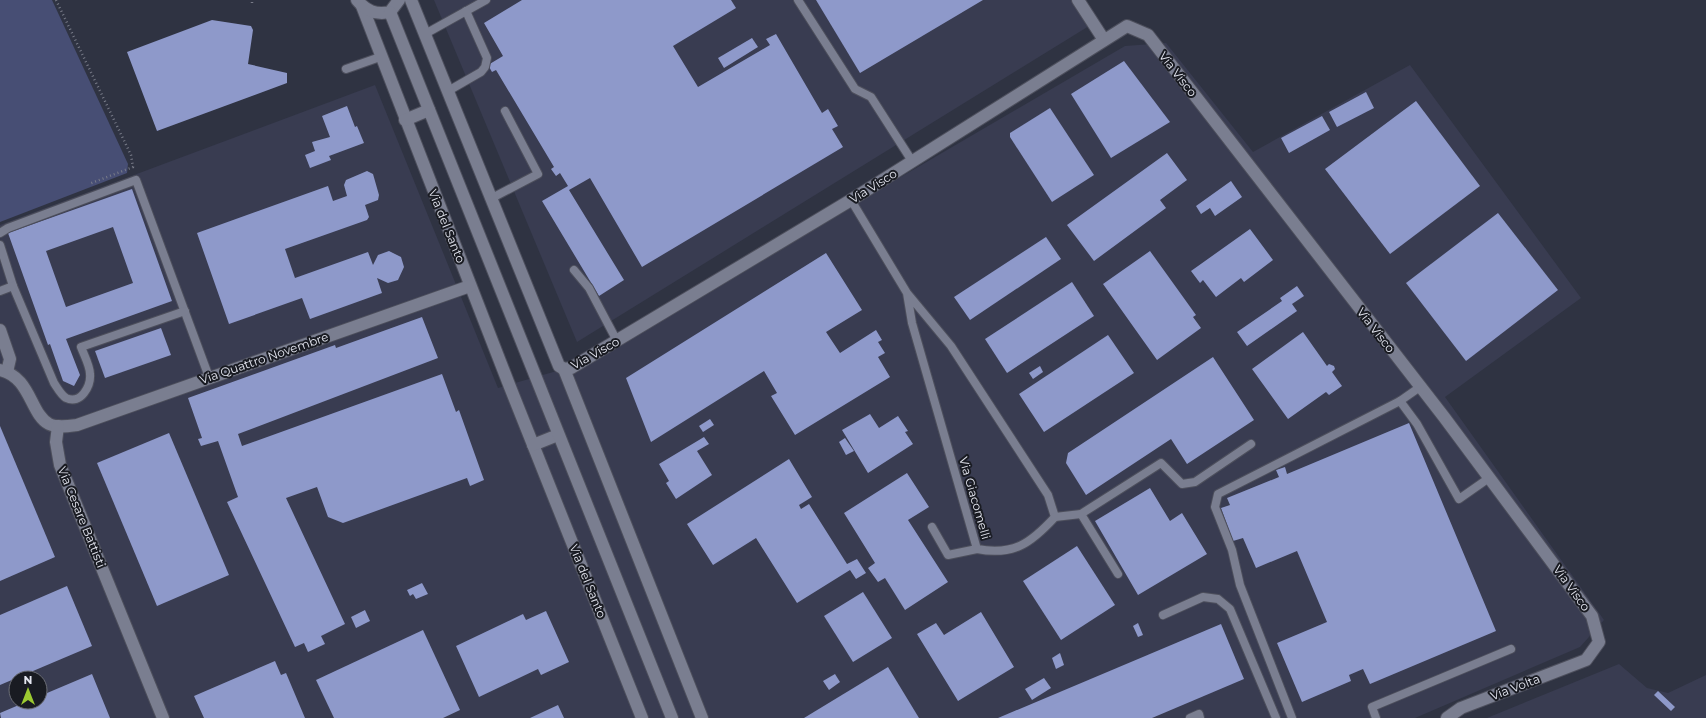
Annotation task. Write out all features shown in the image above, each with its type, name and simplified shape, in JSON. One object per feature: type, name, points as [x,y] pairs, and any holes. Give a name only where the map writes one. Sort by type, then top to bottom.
[{"type":"street","points":[[399,0],[390,12],[672,718]]},
{"type":"street","points":[[411,0],[559,366],[564,369],[702,718]]},
{"type":"street","points":[[1078,0],[1104,40]]},
{"type":"street","name":"Via del Santo","points":[[359,3],[379,14],[390,12]]},
{"type":"street","name":"Via del Santo","points":[[359,3],[642,718]]},
{"type":"street","name":"Via Visco","points":[[564,369],[571,368],[617,341],[851,200],[1126,26],[1148,35],[1420,387],[1577,594],[1592,616],[1599,642],[1586,660]]},
{"type":"street","points":[[405,120],[429,110]]},
{"type":"street","name":"Via Quattro Novembre","points":[[58,426],[77,425],[208,377],[470,286]]},
{"type":"street","points":[[0,330],[10,359],[4,371],[16,378],[23,386],[43,420],[50,425],[58,426]]},
{"type":"street","name":"Via Cesare Battisti","points":[[58,426],[56,447],[60,465],[162,718]]},
{"type":"street","points":[[533,445],[558,435]]},
{"type":"street","name":"Via Volta","points":[[1447,718],[1461,708],[1586,660]]},
{"type":"lane","points":[[425,34],[486,0]]},
{"type":"lane","points":[[798,0],[855,90],[871,96],[912,161]]},
{"type":"lane","points":[[448,91],[481,72],[485,67],[486,58],[466,11]]},
{"type":"lane","points":[[346,69],[380,56]]},
{"type":"lane","points":[[492,198],[538,174],[505,111]]},
{"type":"lane","points":[[0,233],[8,228],[136,180],[208,377]]},
{"type":"lane","name":"Via Giacomelli","points":[[851,200],[907,293],[951,346],[1048,495],[1055,517],[1037,537],[1017,548],[994,552],[978,549],[912,323],[907,293]]},
{"type":"lane","points":[[0,245],[14,286],[54,383],[61,394],[73,399],[80,398],[86,392],[90,382],[90,372],[81,347],[185,311]]},
{"type":"lane","points":[[574,270],[589,288],[617,341]]},
{"type":"lane","points":[[0,291],[14,286]]},
{"type":"lane","points":[[1292,718],[1240,585],[1232,550],[1215,507],[1218,494],[1400,401],[1420,387]]},
{"type":"lane","points":[[1400,401],[1417,424],[1459,499],[1489,478]]},
{"type":"lane","points":[[1055,517],[1081,514],[1161,463],[1182,484],[1195,482],[1251,444]]},
{"type":"lane","points":[[1081,514],[1118,574]]},
{"type":"lane","points":[[932,527],[948,555],[978,549]]},
{"type":"lane","points":[[1163,615],[1203,597],[1218,599],[1230,609],[1276,718]]},
{"type":"lane","points":[[1376,718],[1372,707],[1510,649]]},
{"type":"lane","points":[[1190,718],[1199,714],[1200,718]]},
{"type":"path","points":[[56,0],[131,155],[132,167],[88,185]]},
{"type":"shaded area","points":[[0,0],[52,0],[128,164],[127,173],[0,222]]},
{"type":"shaded area","points":[[434,0],[1072,0],[1089,26],[577,342]]},
{"type":"shaded area","points":[[1166,43],[1253,152],[1410,65],[1581,298],[1445,397],[1604,620],[1580,647],[1415,718],[0,718],[0,225],[375,85],[498,388],[581,364],[1125,46]]},
{"type":"shaded area","points":[[1619,664],[1647,688],[1668,693],[1706,675],[1706,718],[1487,718]]},
{"type":"building","points":[[522,0],[731,0],[736,8],[673,46],[698,87],[770,45],[766,39],[776,34],[822,113],[828,109],[838,126],[832,129],[843,147],[642,267],[590,178],[569,190],[624,280],[599,296],[542,201],[568,186],[560,173],[556,176],[551,169],[554,167],[496,70],[492,72],[488,65],[503,56],[484,23]]},
{"type":"building","points":[[816,0],[983,0],[860,73]]},
{"type":"building","points":[[212,20],[251,26],[253,30],[248,64],[287,73],[287,83],[157,131],[127,52]]},
{"type":"building","points":[[752,38],[758,47],[724,68],[718,58]]},
{"type":"building","points":[[1124,61],[1170,122],[1111,158],[1071,94]]},
{"type":"building","points":[[1366,92],[1374,108],[1337,127],[1329,112]]},
{"type":"building","points":[[1416,101],[1480,186],[1390,254],[1325,169]]},
{"type":"building","points":[[347,106],[355,127],[357,126],[364,143],[329,156],[331,160],[310,168],[305,155],[315,151],[312,142],[330,137],[322,116]]},
{"type":"building","points":[[1050,108],[1094,175],[1052,202],[1010,137],[1010,133]]},
{"type":"building","points":[[1322,116],[1330,130],[1289,153],[1281,138]]},
{"type":"building","points":[[1167,153],[1187,180],[1160,200],[1166,208],[1094,261],[1067,225]]},
{"type":"building","points":[[367,171],[373,174],[379,195],[378,200],[365,205],[369,217],[367,220],[285,249],[295,278],[368,252],[373,265],[378,255],[389,251],[401,257],[404,267],[398,280],[388,283],[377,278],[382,293],[310,319],[302,298],[229,324],[197,233],[328,186],[333,201],[347,196],[344,185],[346,180]]},
{"type":"building","points":[[1231,181],[1242,197],[1215,216],[1210,208],[1201,214],[1196,206]]},
{"type":"building","points":[[132,189],[172,301],[66,339],[80,375],[74,386],[63,381],[50,344],[48,345],[8,233]],"holes":[[[113,227],[133,283],[66,307],[46,251]]]},
{"type":"building","points":[[1498,213],[1558,290],[1466,361],[1406,283]]},
{"type":"building","points":[[1250,229],[1273,260],[1244,282],[1241,278],[1216,297],[1203,280],[1200,283],[1191,271]]},
{"type":"building","points":[[1046,237],[1061,259],[970,320],[954,297]]},
{"type":"building","points":[[1150,251],[1196,315],[1193,317],[1201,328],[1157,360],[1103,284]]},
{"type":"building","points":[[826,253],[862,310],[826,332],[840,353],[876,330],[882,340],[878,342],[885,353],[878,357],[890,377],[795,435],[771,396],[777,393],[764,371],[651,442],[626,378]]},
{"type":"building","points":[[1072,282],[1094,316],[1007,373],[985,339]]},
{"type":"building","points":[[1297,286],[1304,296],[1292,304],[1297,311],[1247,346],[1237,332],[1282,301],[1280,298]]},
{"type":"building","points":[[422,317],[438,358],[238,434],[242,446],[442,374],[456,412],[459,410],[484,480],[470,486],[467,478],[343,523],[328,517],[317,487],[286,498],[345,624],[321,636],[325,644],[308,652],[304,643],[295,647],[227,502],[238,497],[218,441],[201,446],[198,439],[202,438],[188,398],[335,345],[336,348]]},
{"type":"building","points":[[161,328],[171,355],[105,378],[95,351]]},
{"type":"building","points":[[1303,332],[1327,366],[1329,364],[1334,366],[1335,369],[1332,372],[1342,386],[1329,395],[1326,392],[1288,419],[1252,369]]},
{"type":"building","points":[[1108,335],[1134,373],[1044,432],[1019,394]]},
{"type":"building","points":[[1213,357],[1254,420],[1187,464],[1171,439],[1086,495],[1066,463],[1068,453]]},
{"type":"building","points":[[1040,366],[1043,372],[1033,379],[1029,373]]},
{"type":"building","points":[[870,414],[879,428],[898,416],[908,431],[905,432],[913,444],[868,473],[842,430]]},
{"type":"building","points":[[710,419],[714,425],[703,432],[699,426]]},
{"type":"building","points":[[1409,423],[1496,631],[1370,684],[1363,669],[1349,675],[1351,681],[1302,702],[1277,643],[1327,622],[1297,551],[1256,568],[1243,538],[1233,541],[1221,508],[1230,505],[1227,498],[1279,477],[1276,470],[1285,467],[1287,474]]},
{"type":"building","points":[[0,426],[55,557],[0,581]]},
{"type":"building","points":[[169,433],[229,575],[157,606],[97,463]]},
{"type":"building","points":[[704,437],[709,444],[697,451],[712,475],[676,499],[666,483],[669,481],[659,464]]},
{"type":"building","points":[[845,438],[854,451],[846,455],[839,442]]},
{"type":"building","points":[[789,459],[812,497],[799,505],[801,509],[809,504],[847,564],[857,559],[866,573],[856,579],[850,570],[797,603],[756,538],[713,565],[687,524]]},
{"type":"building","points":[[907,473],[929,507],[908,520],[948,582],[905,610],[885,578],[878,582],[868,568],[875,563],[844,513]]},
{"type":"building","points":[[1150,488],[1170,521],[1182,513],[1207,554],[1138,595],[1095,521]]},
{"type":"building","points":[[1077,546],[1115,605],[1061,640],[1023,581]]},
{"type":"building","points":[[422,583],[428,594],[416,599],[413,594],[410,596],[407,590]]},
{"type":"building","points":[[67,586],[92,646],[35,670],[8,670],[8,682],[0,685],[0,615]]},
{"type":"building","points":[[863,592],[892,638],[853,662],[824,616]]},
{"type":"building","points":[[365,610],[370,621],[356,628],[351,617]]},
{"type":"building","points":[[546,611],[569,662],[541,675],[538,669],[479,697],[456,646],[523,614],[526,620]]},
{"type":"building","points":[[981,612],[1014,667],[958,701],[917,634],[936,623],[944,635]]},
{"type":"building","points":[[1138,623],[1143,635],[1138,637],[1133,626]]},
{"type":"building","points":[[1221,624],[1244,679],[1152,718],[998,718]]},
{"type":"building","points":[[423,630],[460,710],[443,718],[334,718],[316,680]]},
{"type":"building","points":[[1060,653],[1064,665],[1056,669],[1052,658]]},
{"type":"building","points":[[275,661],[281,675],[286,673],[305,718],[204,718],[194,696]]},
{"type":"building","points":[[888,667],[919,718],[804,718]]},
{"type":"building","points":[[92,674],[110,718],[1,718],[0,713],[8,710],[48,710],[48,693]]},
{"type":"building","points":[[835,674],[840,682],[829,690],[823,681]]},
{"type":"building","points":[[1044,678],[1051,688],[1032,700],[1025,689]]},
{"type":"building","points":[[1658,691],[1675,707],[1671,711],[1654,695]]},
{"type":"building","points":[[558,705],[564,718],[530,718]]}]
